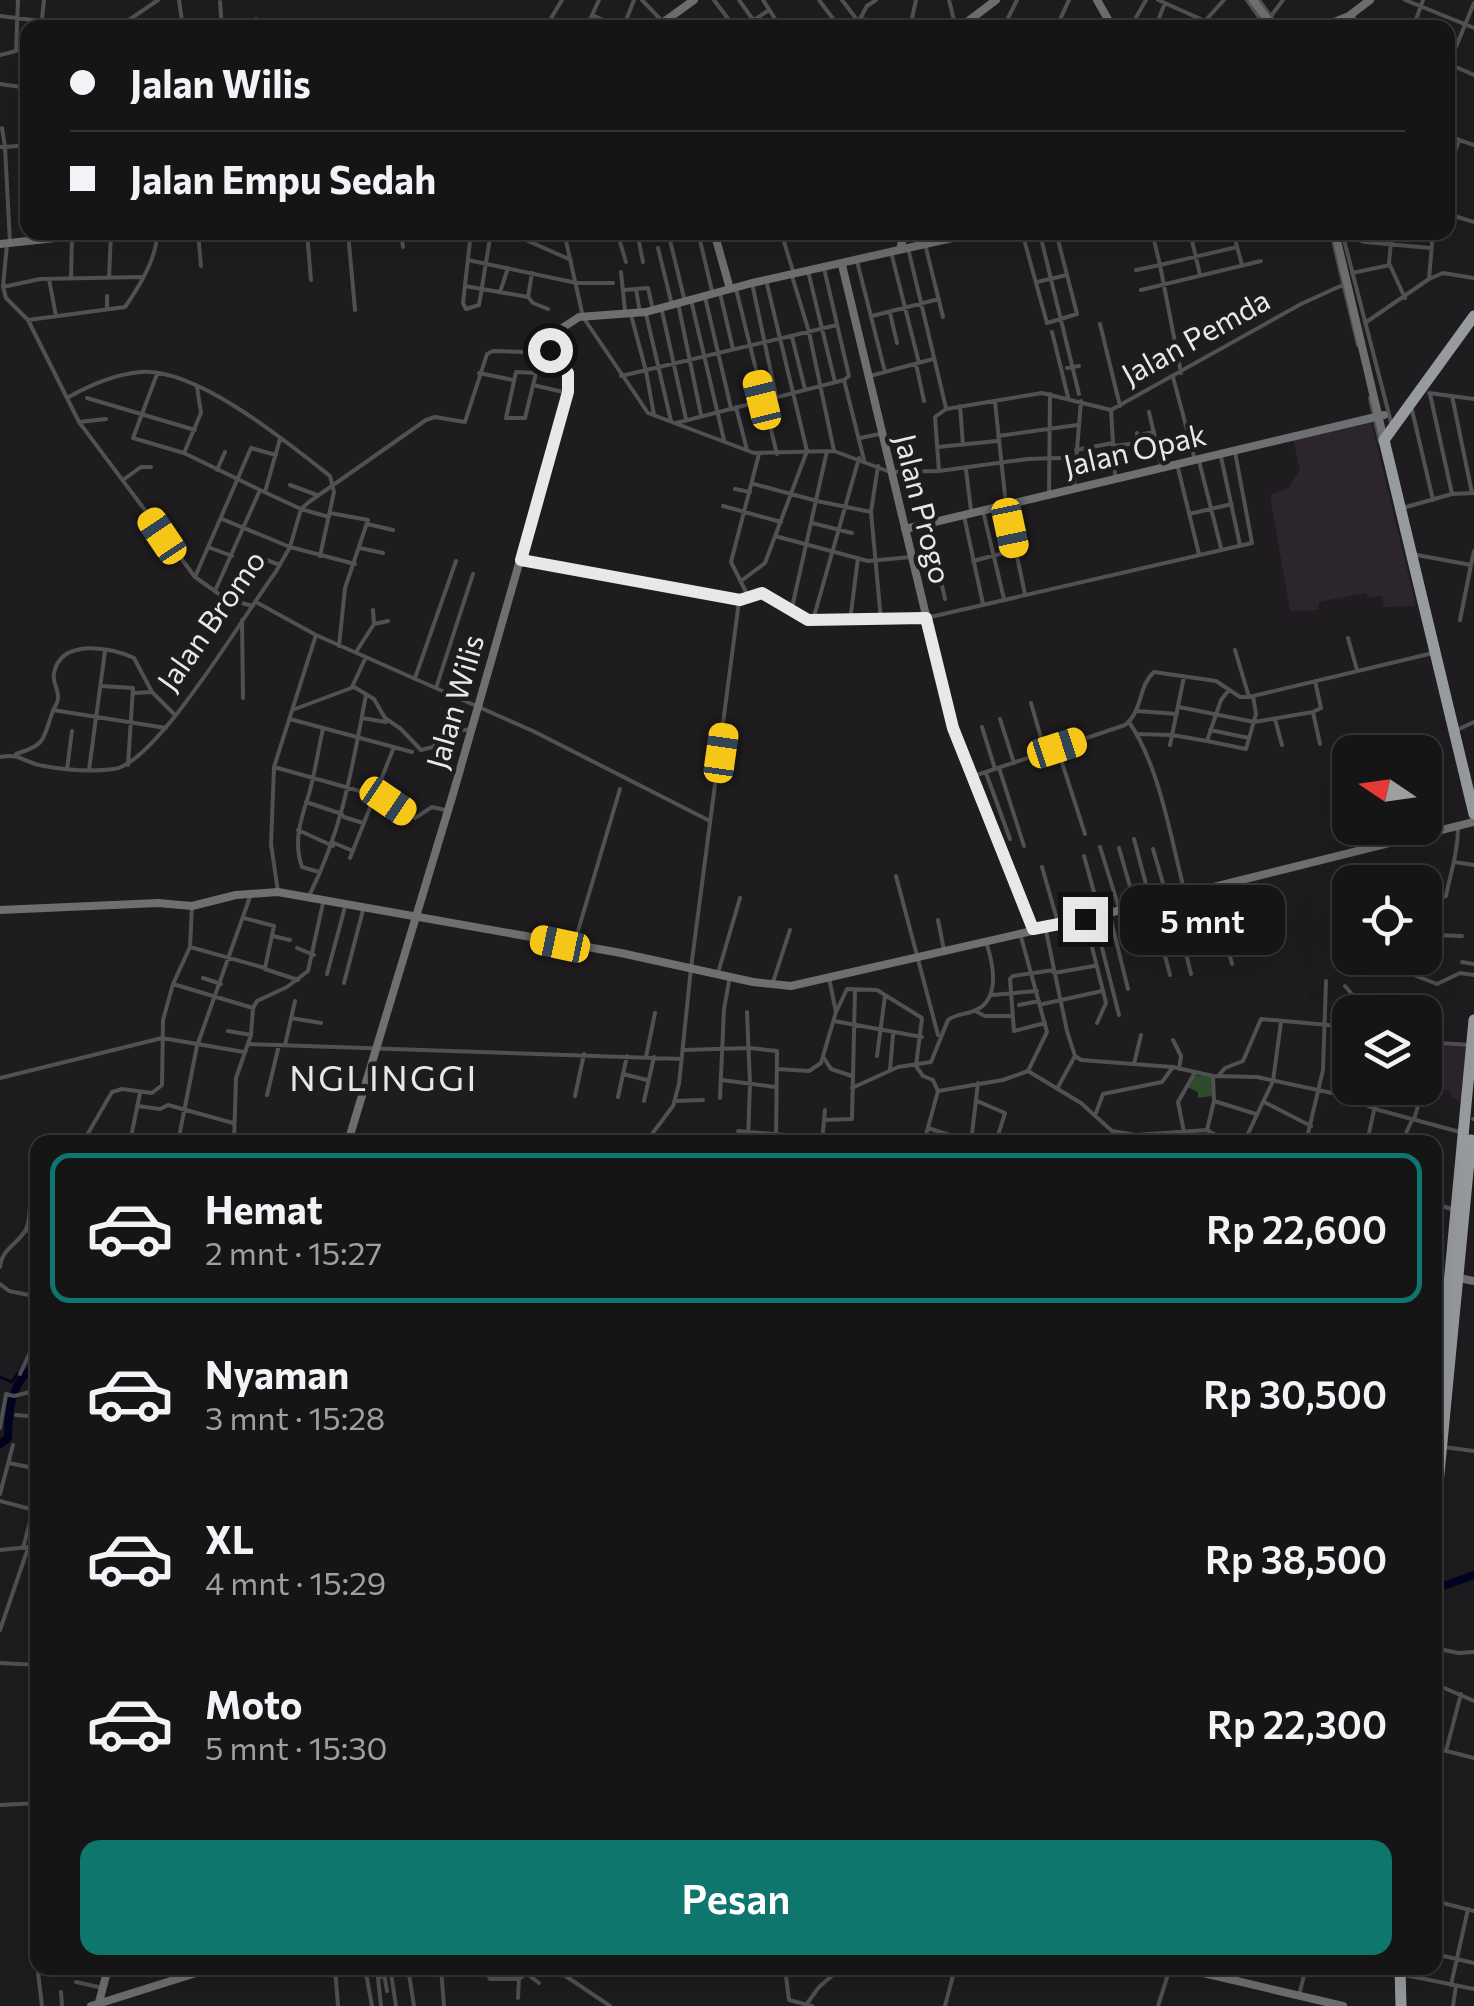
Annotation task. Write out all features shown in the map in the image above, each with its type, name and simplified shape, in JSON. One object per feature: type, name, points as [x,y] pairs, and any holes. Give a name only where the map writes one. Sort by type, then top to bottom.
[{"type":"highway","points":[[1415,555],[1392,472],[1390,437],[1473,319]]},
{"type":"highway","points":[[1406,413],[1427,392],[1432,374]]},
{"type":"highway","points":[[1390,437],[1474,818]]},
{"type":"highway","points":[[1437,653],[1473,781]]},
{"type":"highway","points":[[1442,1354],[1474,1024]]},
{"type":"highway","points":[[1442,1385],[1449,1277],[1474,1106]]},
{"type":"highway","points":[[1398,1975],[1398,2006]]},
{"type":"street","points":[[0,55],[16,53],[18,0]]},
{"type":"street","points":[[129,20],[158,0]]},
{"type":"street","points":[[550,20],[562,0]]},
{"type":"street","points":[[590,20],[599,0]]},
{"type":"street","points":[[642,0],[658,20]]},
{"type":"street","points":[[670,20],[694,0]]},
{"type":"street","points":[[739,0],[754,20],[770,10]]},
{"type":"street","points":[[763,0],[777,20]]},
{"type":"street","points":[[860,20],[876,0]]},
{"type":"street","points":[[971,20],[996,0]]},
{"type":"street","points":[[1158,0],[1200,20]]},
{"type":"street","points":[[1206,20],[1224,0]]},
{"type":"street","points":[[1253,0],[1269,20]]},
{"type":"street","points":[[1405,0],[1422,3],[1474,28]]},
{"type":"street","points":[[1455,49],[1474,3]]},
{"type":"street","points":[[1158,20],[1165,4]]},
{"type":"street","points":[[0,16],[25,20]]},
{"type":"street","points":[[592,16],[602,20]]},
{"type":"street","points":[[2,128],[3,287],[10,306],[28,320],[80,422],[195,577],[226,599],[254,604],[339,646],[477,705],[710,821]]},
{"type":"street","points":[[1455,139],[1474,145]]},
{"type":"street","points":[[1455,152],[1459,140]]},
{"type":"street","points":[[5,244],[43,240]]},
{"type":"street","points":[[71,278],[72,240]]},
{"type":"street","points":[[108,278],[110,240]]},
{"type":"street","points":[[28,320],[125,306],[158,240]]},
{"type":"street","points":[[199,240],[202,266]]},
{"type":"street","points":[[308,240],[312,280]]},
{"type":"street","points":[[349,240],[355,310]]},
{"type":"street","points":[[402,240],[402,247]]},
{"type":"street","points":[[470,240],[463,304],[466,309],[479,304],[490,240]]},
{"type":"street","points":[[529,240],[572,260]]},
{"type":"street","points":[[566,240],[583,316],[639,404],[654,416],[759,454],[827,450],[862,459],[890,472],[966,470],[1049,458],[1092,457]]},
{"type":"street","points":[[619,240],[626,262]]},
{"type":"street","points":[[638,240],[643,262]]},
{"type":"street","points":[[669,240],[701,415]]},
{"type":"street","points":[[701,240],[721,292],[749,346],[776,454]]},
{"type":"street","points":[[715,240],[734,349]]},
{"type":"street","points":[[782,240],[809,332],[834,451]]},
{"type":"street","points":[[902,240],[905,307],[924,401]]},
{"type":"street","points":[[301,509],[431,418],[465,422],[483,360],[489,352],[518,353],[583,316],[643,312],[943,240]]},
{"type":"street","points":[[1024,240],[1045,322],[1077,313],[1058,240]]},
{"type":"street","points":[[1044,240],[1079,394]]},
{"type":"street","points":[[1154,240],[1180,373]]},
{"type":"street","points":[[1191,240],[1200,275]]},
{"type":"street","points":[[1236,240],[1242,265]]},
{"type":"street","points":[[1339,240],[1390,437]]},
{"type":"street","points":[[1359,240],[1430,248]]},
{"type":"street","points":[[1391,240],[1390,265],[1405,298]]},
{"type":"street","points":[[1429,279],[1432,240]]},
{"type":"street","points":[[925,244],[943,317]]},
{"type":"street","points":[[658,248],[704,356],[724,440]]},
{"type":"street","points":[[1136,270],[1237,248]]},
{"type":"street","points":[[900,250],[921,303],[946,410],[935,418],[939,472]]},
{"type":"street","points":[[468,260],[576,283],[613,283]]},
{"type":"street","points":[[857,261],[885,372]]},
{"type":"street","points":[[1141,290],[1261,261]]},
{"type":"street","name":"Jalan Progo","points":[[842,265],[953,728],[1033,929]]},
{"type":"street","name":"Jalan Pemda","points":[[946,410],[1050,394],[1111,410],[1346,276],[1390,265]]},
{"type":"street","points":[[500,292],[508,268]]},
{"type":"street","points":[[673,422],[849,376],[824,268]]},
{"type":"street","points":[[808,271],[834,382]]},
{"type":"street","points":[[621,272],[623,290],[643,312],[674,362],[686,419]]},
{"type":"street","points":[[1361,325],[1429,279],[1449,272],[1474,278]]},
{"type":"street","points":[[532,273],[528,296],[533,304],[548,309]]},
{"type":"street","points":[[1035,282],[1067,275]]},
{"type":"street","points":[[1346,276],[1361,325],[1386,465],[1392,472]]},
{"type":"street","points":[[3,287],[49,279],[142,277]]},
{"type":"street","points":[[49,279],[56,316]]},
{"type":"street","points":[[740,581],[765,563],[807,451],[790,393],[766,280]]},
{"type":"street","points":[[752,283],[776,396]]},
{"type":"street","points":[[465,286],[528,296]]},
{"type":"street","points":[[623,290],[648,288],[643,312],[646,371],[654,416]]},
{"type":"street","points":[[636,290],[673,422]]},
{"type":"street","points":[[721,292],[719,353],[747,450]]},
{"type":"street","points":[[107,296],[107,309]]},
{"type":"street","points":[[872,316],[938,298]]},
{"type":"street","points":[[889,311],[898,343]]},
{"type":"street","points":[[1100,324],[1120,406]]},
{"type":"street","points":[[621,376],[837,325]]},
{"type":"street","points":[[1052,332],[1068,397]]},
{"type":"street","points":[[536,373],[518,370],[506,418],[525,418],[550,336]]},
{"type":"street","points":[[792,337],[804,389]]},
{"type":"street","points":[[533,385],[568,392],[568,373],[548,350],[535,346]]},
{"type":"street","points":[[867,377],[933,359]]},
{"type":"street","points":[[479,373],[514,380]]},
{"type":"street","points":[[66,396],[133,374],[157,374],[196,386],[230,403],[330,476],[330,515],[320,556]]},
{"type":"street","points":[[157,374],[134,432],[135,440],[184,453],[301,509],[367,519],[345,588],[339,646]]},
{"type":"street","points":[[1173,377],[1221,548]]},
{"type":"street","points":[[813,620],[862,459],[844,380]]},
{"type":"street","points":[[184,453],[201,412],[196,386]]},
{"type":"street","name":"Jalan Wilis","points":[[350,1135],[568,392]]},
{"type":"street","points":[[1452,494],[1427,392],[1474,398]]},
{"type":"street","points":[[1049,494],[1050,394]]},
{"type":"street","points":[[1406,507],[1473,491],[1452,396]]},
{"type":"street","points":[[86,398],[195,430]]},
{"type":"street","points":[[1074,489],[1081,401]]},
{"type":"street","points":[[995,402],[1006,505],[1025,594]]},
{"type":"street","points":[[960,406],[963,445]]},
{"type":"street","points":[[1111,410],[1116,480]]},
{"type":"street","points":[[1148,412],[1162,468]]},
{"type":"street","points":[[1406,413],[1434,500]]},
{"type":"street","points":[[1379,417],[1390,437]]},
{"type":"street","name":"Jalan Opak","points":[[905,529],[1379,417]]},
{"type":"street","points":[[80,422],[106,419]]},
{"type":"street","points":[[938,448],[1080,424]]},
{"type":"street","points":[[1076,450],[1136,443],[1140,434],[1154,432]]},
{"type":"street","points":[[859,438],[880,434]]},
{"type":"street","points":[[215,591],[262,491],[280,438]]},
{"type":"street","points":[[195,577],[251,447],[276,455]]},
{"type":"street","points":[[791,612],[827,450]]},
{"type":"street","points":[[521,560],[744,598],[766,594],[791,612],[813,620],[926,618],[1252,542],[1235,451]]},
{"type":"street","points":[[217,470],[225,452]]},
{"type":"street","points":[[651,1135],[675,1101],[682,1060],[710,821],[744,598],[731,562],[759,454]]},
{"type":"street","points":[[1220,454],[1240,545]]},
{"type":"street","points":[[1177,464],[1199,554]]},
{"type":"street","points":[[878,466],[871,512],[881,620]]},
{"type":"street","points":[[123,480],[141,467],[151,467]]},
{"type":"street","points":[[966,470],[973,561],[983,604]]},
{"type":"street","points":[[753,483],[871,512]]},
{"type":"street","points":[[290,485],[317,495]]},
{"type":"street","points":[[734,489],[750,492]]},
{"type":"street","points":[[1189,514],[1232,504]]},
{"type":"street","points":[[723,506],[782,522]]},
{"type":"street","name":"Jalan Bromo","points":[[128,765],[166,728],[280,566],[301,509]]},
{"type":"street","points":[[983,511],[1004,599]]},
{"type":"street","points":[[220,519],[354,567]]},
{"type":"street","points":[[812,522],[852,534]]},
{"type":"street","points":[[367,524],[394,530]]},
{"type":"street","points":[[928,524],[946,599]]},
{"type":"street","points":[[774,536],[876,562],[911,558]]},
{"type":"street","points":[[208,547],[232,556]]},
{"type":"street","points":[[360,548],[383,554]]},
{"type":"street","points":[[973,561],[1015,550]]},
{"type":"street","points":[[1460,620],[1474,551]]},
{"type":"street","points":[[1415,555],[1471,565]]},
{"type":"street","points":[[252,568],[261,558],[280,566]]},
{"type":"street","points":[[850,621],[858,558]]},
{"type":"street","points":[[415,678],[456,562]]},
{"type":"street","points":[[436,688],[473,574]]},
{"type":"street","points":[[356,652],[374,624],[373,610]]},
{"type":"street","points":[[242,620],[243,698]]},
{"type":"street","points":[[374,624],[388,621]]},
{"type":"street","points":[[278,892],[272,844],[274,767],[316,635]]},
{"type":"street","points":[[1348,638],[1358,670]]},
{"type":"street","points":[[0,757],[42,743],[58,697],[53,676],[62,656],[73,651],[105,649],[134,658],[152,692],[174,715]]},
{"type":"street","points":[[89,770],[105,649]]},
{"type":"street","points":[[1137,734],[1172,734],[1246,749],[1254,722],[1251,697],[1235,650]]},
{"type":"street","points":[[971,777],[1129,722],[1150,674],[1156,672],[1216,681],[1240,697],[1251,697],[1437,653]]},
{"type":"street","points":[[295,709],[352,688],[366,657]]},
{"type":"street","points":[[1170,745],[1185,676]]},
{"type":"street","points":[[1179,706],[1254,722],[1275,719],[1320,709],[1315,681]]},
{"type":"street","points":[[16,754],[38,766],[67,769],[128,765],[132,687],[100,686]]},
{"type":"street","points":[[352,688],[374,699],[382,716],[424,750],[434,747],[448,733],[470,729]]},
{"type":"street","points":[[1208,741],[1214,716],[1229,689]]},
{"type":"street","points":[[134,693],[152,692]]},
{"type":"street","points":[[308,896],[342,815],[366,695]]},
{"type":"street","points":[[1031,703],[1046,752]]},
{"type":"street","points":[[53,710],[166,728]]},
{"type":"street","points":[[1137,711],[1177,714]]},
{"type":"street","points":[[1313,712],[1320,744]]},
{"type":"street","points":[[362,718],[391,722]]},
{"type":"street","points":[[1000,718],[1014,763]]},
{"type":"street","points":[[290,719],[412,752]]},
{"type":"street","points":[[1275,719],[1282,744]]},
{"type":"street","points":[[1129,722],[1160,798],[1185,893]]},
{"type":"street","points":[[1459,729],[1474,722]]},
{"type":"street","points":[[982,728],[1024,846]]},
{"type":"street","points":[[320,873],[302,867],[298,830],[323,729]]},
{"type":"street","points":[[1210,730],[1249,738]]},
{"type":"street","points":[[67,769],[72,731]]},
{"type":"street","points":[[350,858],[394,747]]},
{"type":"street","points":[[1057,748],[1085,834]]},
{"type":"street","points":[[274,767],[374,794],[416,818],[432,807],[448,811]]},
{"type":"street","points":[[986,772],[1010,838]]},
{"type":"street","points":[[574,946],[620,788]]},
{"type":"street","points":[[306,802],[363,823]]},
{"type":"street","points":[[0,910],[158,903],[192,906],[278,892],[772,985],[800,985],[1212,887],[1458,826],[1474,818]]},
{"type":"street","points":[[1442,898],[1446,896],[1458,856],[1458,826]]},
{"type":"street","points":[[298,830],[353,851]]},
{"type":"street","points":[[1134,839],[1170,975]]},
{"type":"street","points":[[1100,848],[1119,908]]},
{"type":"street","points":[[1119,848],[1135,904]]},
{"type":"street","points":[[1153,849],[1191,974]]},
{"type":"street","points":[[1084,856],[1118,1012],[1107,1012]]},
{"type":"street","points":[[1454,862],[1474,864]]},
{"type":"street","points":[[1042,867],[1058,923]]},
{"type":"street","points":[[896,876],[936,1033],[940,1036]]},
{"type":"street","points":[[1212,887],[1232,964]]},
{"type":"street","points":[[180,1135],[197,1046],[251,894]]},
{"type":"street","points":[[234,1135],[236,1078],[249,1044],[253,1008],[257,1001],[308,971],[324,898]]},
{"type":"street","points":[[718,974],[740,898]]},
{"type":"street","points":[[327,974],[346,902]]},
{"type":"street","points":[[86,1135],[112,1092],[122,1089],[152,1093],[162,1085],[162,1038],[173,984],[190,947],[192,906]]},
{"type":"street","points":[[344,983],[364,906]]},
{"type":"street","points":[[1097,915],[1096,966],[1106,1006],[1097,1023]]},
{"type":"street","points":[[1097,915],[1128,988]]},
{"type":"street","points":[[244,918],[272,924],[273,936],[264,968]]},
{"type":"street","points":[[938,920],[944,950]]},
{"type":"street","points":[[1044,927],[1067,1034],[1075,1056],[1081,1060],[1173,1067],[1194,1074],[1272,1081],[1332,1093]]},
{"type":"street","points":[[772,985],[790,930]]},
{"type":"street","points":[[1020,933],[1048,1034],[1028,1071]]},
{"type":"street","points":[[1442,935],[1462,936]]},
{"type":"street","points":[[273,936],[290,940]]},
{"type":"street","points":[[852,1088],[905,1064],[931,1062],[952,1016],[975,1011],[990,995],[994,966],[985,940]]},
{"type":"street","points":[[190,947],[298,980]]},
{"type":"street","points":[[297,948],[314,955]]},
{"type":"street","points":[[1462,962],[1474,964]]},
{"type":"street","points":[[1046,1022],[1014,1031],[1012,977],[1096,966]]},
{"type":"street","points":[[1414,975],[1436,984],[1460,973],[1474,975]]},
{"type":"street","points":[[720,1098],[724,1009],[730,976]]},
{"type":"street","points":[[204,978],[221,984]]},
{"type":"street","points":[[829,978],[836,1012]]},
{"type":"street","points":[[1308,1135],[1319,1090],[1326,981]]},
{"type":"street","points":[[173,984],[253,1008]]},
{"type":"street","points":[[1345,986],[1351,995]]},
{"type":"street","points":[[824,1120],[851,1120],[855,990]]},
{"type":"street","points":[[777,1068],[812,1070],[824,1058],[845,992],[877,990],[922,1018],[916,1066],[923,1076],[934,1080],[938,1090],[926,1135]]},
{"type":"street","points":[[990,995],[1037,991]]},
{"type":"street","points":[[1019,1004],[1102,991]]},
{"type":"street","points":[[876,1056],[885,996]]},
{"type":"street","points":[[266,1095],[294,1001]]},
{"type":"street","points":[[975,1011],[986,1016],[1012,1016]]},
{"type":"street","points":[[747,1012],[748,1132]]},
{"type":"street","points":[[646,1057],[655,1013]]},
{"type":"street","points":[[291,1018],[321,1023]]},
{"type":"street","points":[[1207,1130],[1215,1077],[1243,1060],[1260,1020],[1332,1026]]},
{"type":"street","points":[[834,1022],[922,1038]]},
{"type":"street","points":[[1247,1135],[1272,1081],[1282,1022]]},
{"type":"street","points":[[228,1031],[251,1034]]},
{"type":"street","points":[[890,1070],[894,1033]]},
{"type":"street","points":[[1134,1064],[1141,1035]]},
{"type":"street","points":[[0,1078],[162,1038],[246,1052]]},
{"type":"street","points":[[1173,1040],[1181,1056],[1180,1069]]},
{"type":"street","points":[[1442,1043],[1472,1045]]},
{"type":"street","points":[[249,1044],[682,1060]]},
{"type":"street","points":[[683,1050],[777,1050],[776,1133]]},
{"type":"street","points":[[575,1096],[584,1054]]},
{"type":"street","points":[[618,1097],[627,1056]]},
{"type":"street","points":[[1058,1087],[1075,1056]]},
{"type":"street","points":[[644,1101],[654,1058]]},
{"type":"street","points":[[824,1058],[831,1069],[852,1076]]},
{"type":"street","points":[[1095,1114],[1103,1094],[1162,1082],[1173,1067]]},
{"type":"street","points":[[938,1090],[1028,1071],[1058,1087],[1112,1131],[1136,1135]]},
{"type":"street","points":[[623,1074],[649,1081]]},
{"type":"street","points":[[1185,1135],[1178,1102],[1194,1074]]},
{"type":"street","points":[[722,1080],[775,1087]]},
{"type":"street","points":[[972,1135],[978,1083]]},
{"type":"street","points":[[131,1135],[140,1091]]},
{"type":"street","points":[[675,1101],[703,1100]]},
{"type":"street","points":[[977,1101],[1004,1110],[998,1135]]},
{"type":"street","points":[[1214,1101],[1256,1114]]},
{"type":"street","points":[[1264,1102],[1311,1126]]},
{"type":"street","points":[[1367,1105],[1464,1133]]},
{"type":"street","points":[[1369,1135],[1377,1105]]},
{"type":"street","points":[[1406,1135],[1417,1105]]},
{"type":"street","points":[[137,1106],[168,1106],[233,1123]]},
{"type":"street","points":[[822,1135],[825,1110]]},
{"type":"street","points":[[928,1128],[950,1135]]},
{"type":"street","points":[[738,1130],[789,1135]]},
{"type":"street","points":[[1166,1135],[1207,1130],[1216,1135]]},
{"type":"street","points":[[0,1267],[3,1254],[26,1230],[30,1198]]},
{"type":"street","points":[[1442,1206],[1455,1210]]},
{"type":"street","points":[[26,1230],[30,1231]]},
{"type":"street","points":[[1449,1277],[1474,1281]]},
{"type":"street","points":[[0,1284],[9,1291],[30,1295]]},
{"type":"street","points":[[20,1374],[30,1352]]},
{"type":"street","points":[[0,1428],[3,1400],[30,1391]]},
{"type":"street","points":[[16,1415],[30,1416]]},
{"type":"street","points":[[13,1445],[0,1498],[30,1509]]},
{"type":"street","points":[[1442,1447],[1474,1451]]},
{"type":"street","points":[[9,1463],[30,1467]]},
{"type":"street","points":[[0,1630],[30,1533]]},
{"type":"street","points":[[0,1550],[30,1547]]},
{"type":"street","points":[[1442,1650],[1474,1652]]},
{"type":"street","points":[[0,1663],[30,1665]]},
{"type":"street","points":[[1442,1687],[1474,1700]]},
{"type":"street","points":[[1446,1751],[1460,1694]]},
{"type":"street","points":[[1442,1750],[1473,1756]]},
{"type":"street","points":[[0,1804],[30,1802]]},
{"type":"street","points":[[1442,1903],[1471,1910],[1458,1959],[1454,2006]]},
{"type":"street","points":[[1442,1956],[1474,1963]]},
{"type":"street","points":[[38,1975],[42,2006]]},
{"type":"street","points":[[96,2005],[106,1975]]},
{"type":"street","points":[[96,2005],[190,1975]]},
{"type":"street","points":[[336,1975],[338,2006]]},
{"type":"street","points":[[365,1975],[372,2006]]},
{"type":"street","points":[[381,1975],[381,2006]]},
{"type":"street","points":[[385,1975],[387,1991]]},
{"type":"street","points":[[393,1975],[396,2006]]},
{"type":"street","points":[[409,1975],[414,2006]]},
{"type":"street","points":[[441,1975],[444,2006]]},
{"type":"street","points":[[488,1975],[490,1979],[519,1979],[524,1975]]},
{"type":"street","points":[[531,1975],[539,1984]]},
{"type":"street","points":[[569,1975],[610,2006]]},
{"type":"street","points":[[787,1975],[790,2000],[809,2005],[831,1975]]},
{"type":"street","points":[[945,2006],[953,1975]]},
{"type":"street","points":[[1158,2006],[1168,1975]]},
{"type":"street","points":[[1212,1975],[1343,2006]]},
{"type":"street","points":[[1299,1995],[1304,1975]]},
{"type":"street","points":[[1416,1975],[1474,1990]]},
{"type":"street","points":[[518,1998],[519,1979]]},
{"type":"street","points":[[76,1982],[103,1988]]},
{"type":"street","points":[[61,1992],[62,2006]]},
{"type":"shaded area","points":[[1371,421],[1416,606],[1384,607],[1382,595],[1368,598],[1366,593],[1319,602],[1318,610],[1290,611],[1270,495],[1288,488],[1300,470],[1293,439]]},
{"type":"shaded area","points":[[1442,1045],[1466,1047],[1462,1103],[1450,1091],[1442,1089]]},
{"type":"green space","points":[[1194,1075],[1212,1077],[1213,1096],[1198,1098],[1198,1092],[1187,1087]]},
{"type":"waterway","points":[[0,1444],[8,1438],[10,1407],[17,1387],[30,1370]]},
{"type":"waterway","points":[[0,1377],[12,1382],[18,1373]]},
{"type":"waterway","points":[[1442,1586],[1474,1575]]},
{"type":"district","name":"NGLINGGI","points":[[384,1079]]},
{"type":"route","points":[[550,350],[568,373],[568,392],[521,560],[740,600],[762,593],[808,620],[926,618],[953,728],[1033,929],[1085,919]]}]
